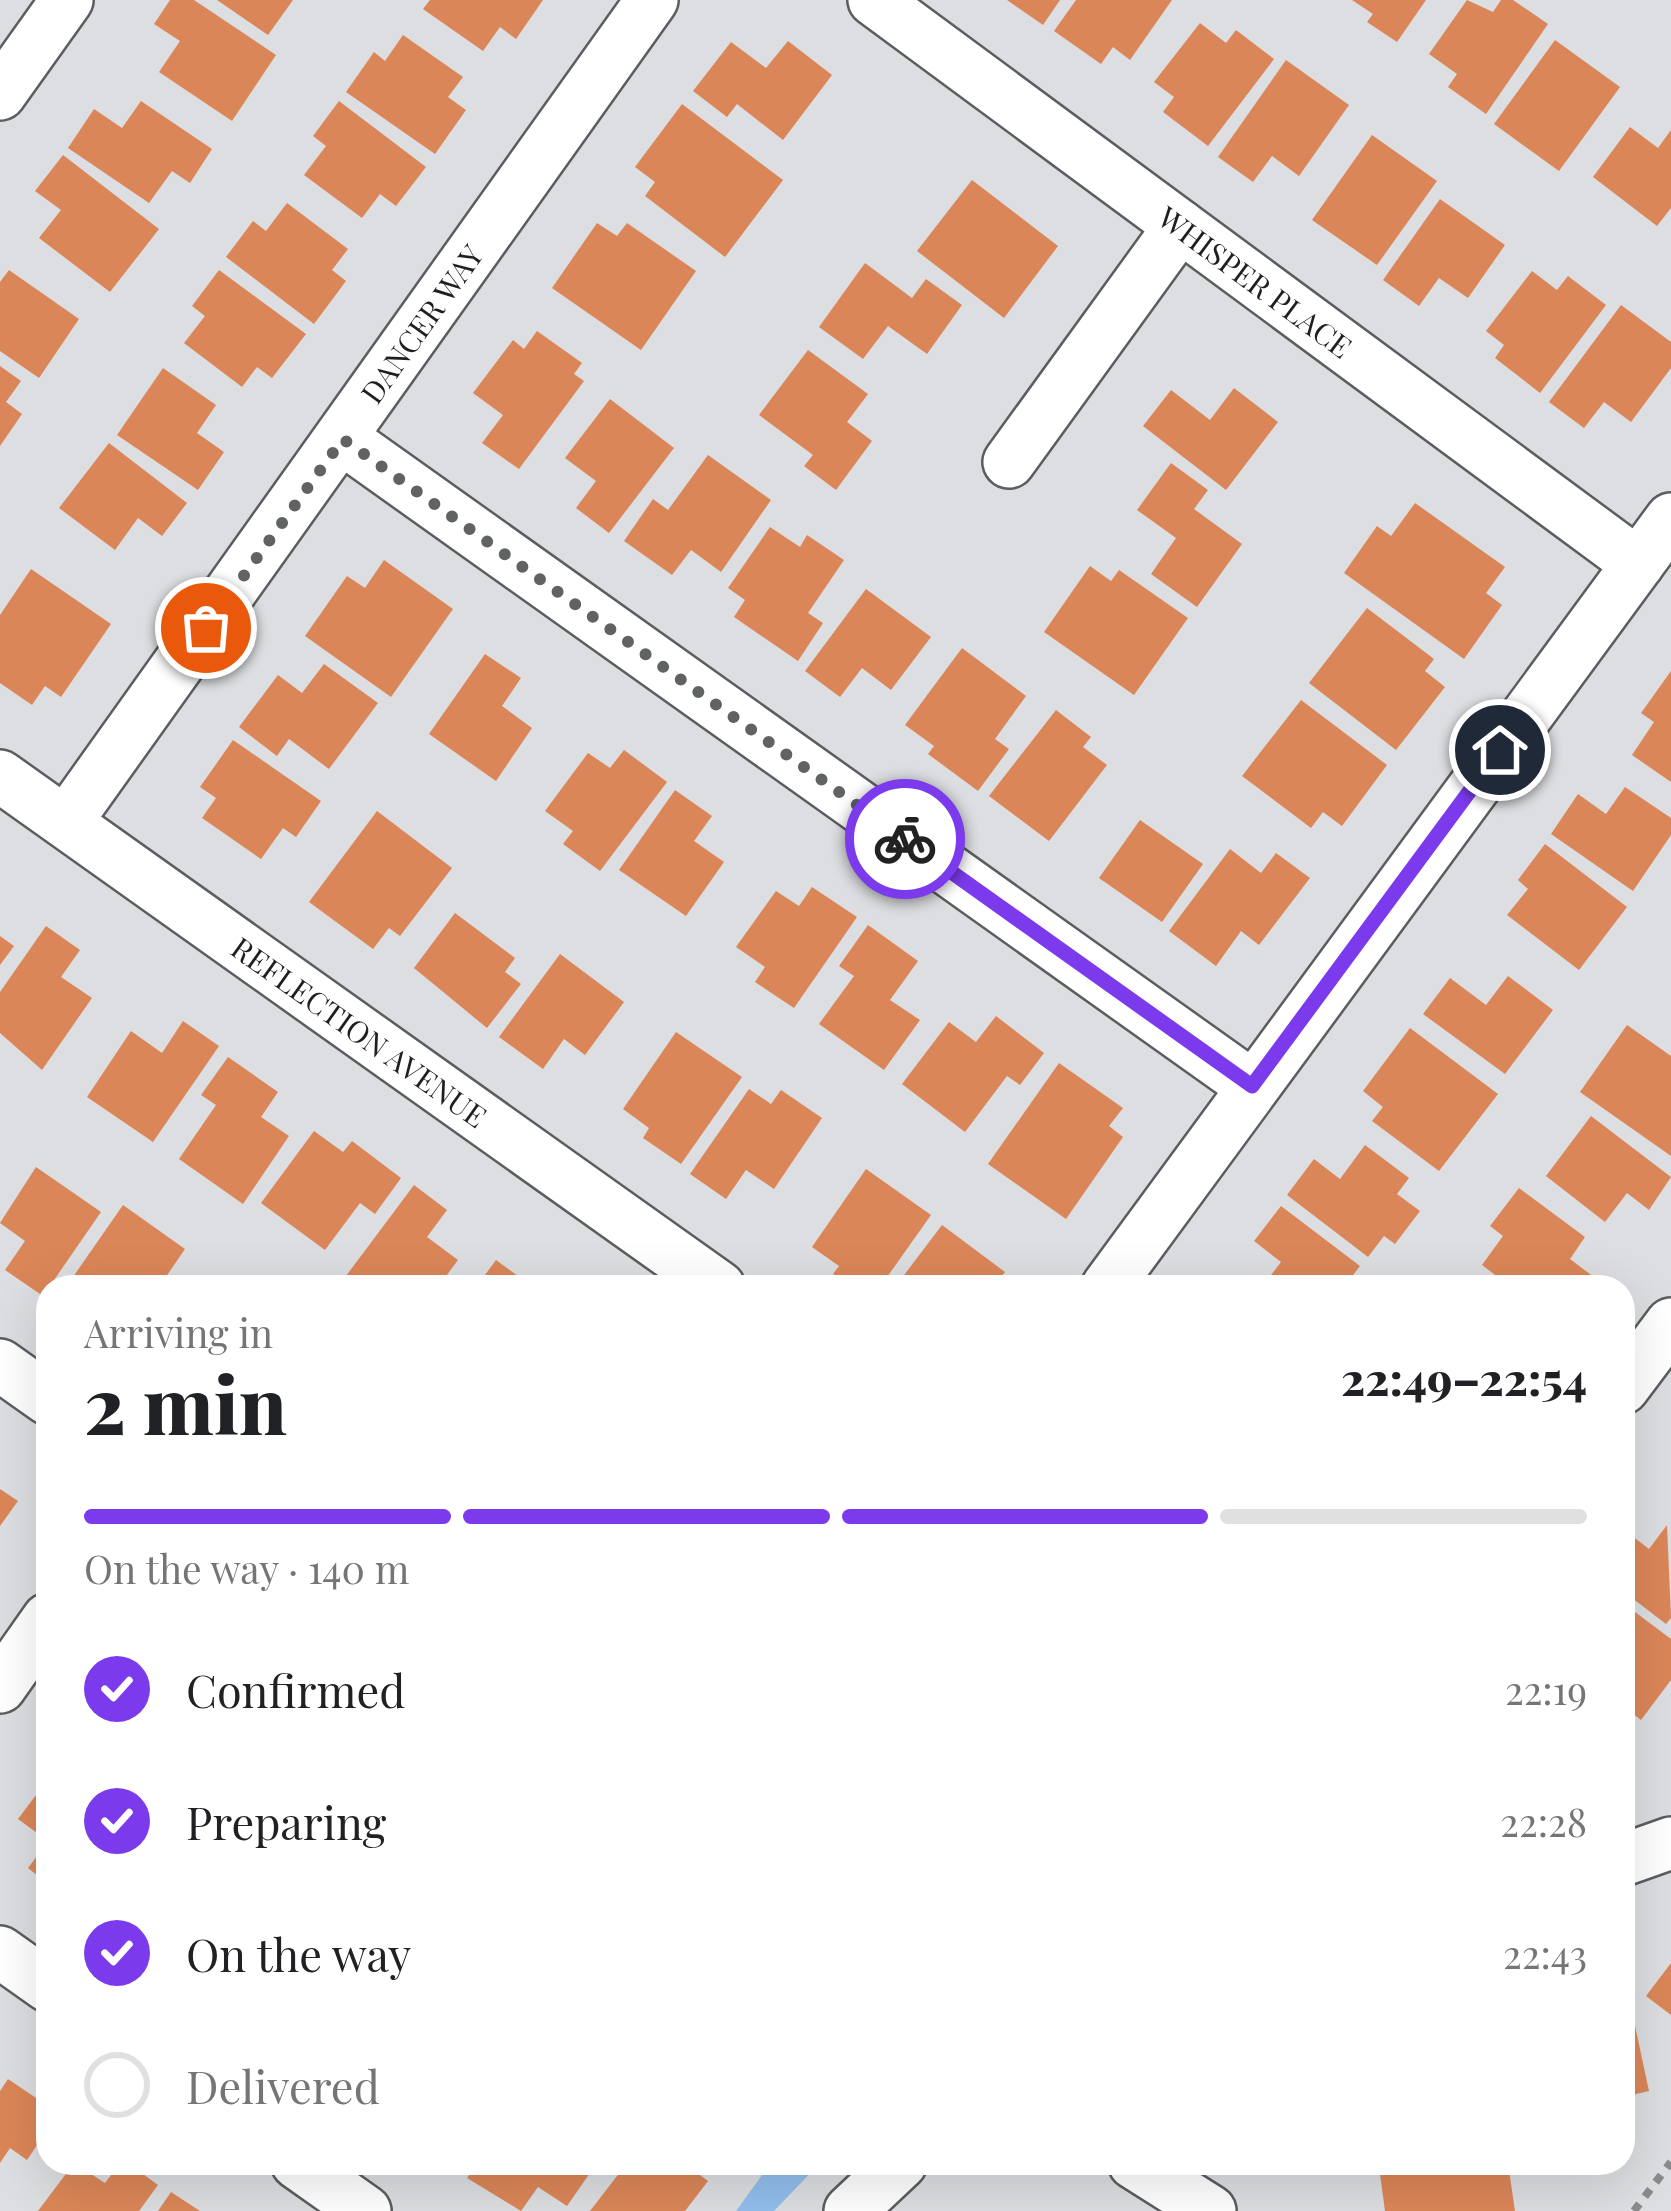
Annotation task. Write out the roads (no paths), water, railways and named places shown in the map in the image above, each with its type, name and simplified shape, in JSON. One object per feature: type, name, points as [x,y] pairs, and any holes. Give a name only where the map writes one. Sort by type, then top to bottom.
[{"type":"street","points":[[0,94],[67,0]]},
{"type":"street","name":"DANCER WAY","points":[[66,822],[652,0]]},
{"type":"street","name":"WHISPER PLACE","points":[[874,0],[1638,564]]},
{"type":"street","points":[[1009,462],[1180,226]]},
{"type":"street","points":[[343,439],[1252,1086]]},
{"type":"street","points":[[1116,1275],[1671,519]]},
{"type":"street","name":"REFLECTION AVENUE","points":[[0,776],[702,1275]]},
{"type":"street","points":[[1635,1372],[1671,1324]]},
{"type":"street","points":[[0,1365],[36,1390]]},
{"type":"street","points":[[0,1687],[36,1636]]},
{"type":"street","points":[[1635,1855],[1671,1843]]},
{"type":"street","points":[[0,1952],[36,1978]]},
{"type":"street","points":[[314,2175],[364,2211]]},
{"type":"street","points":[[850,2211],[889,2175]]},
{"type":"street","points":[[1153,2175],[1210,2211]]}]
